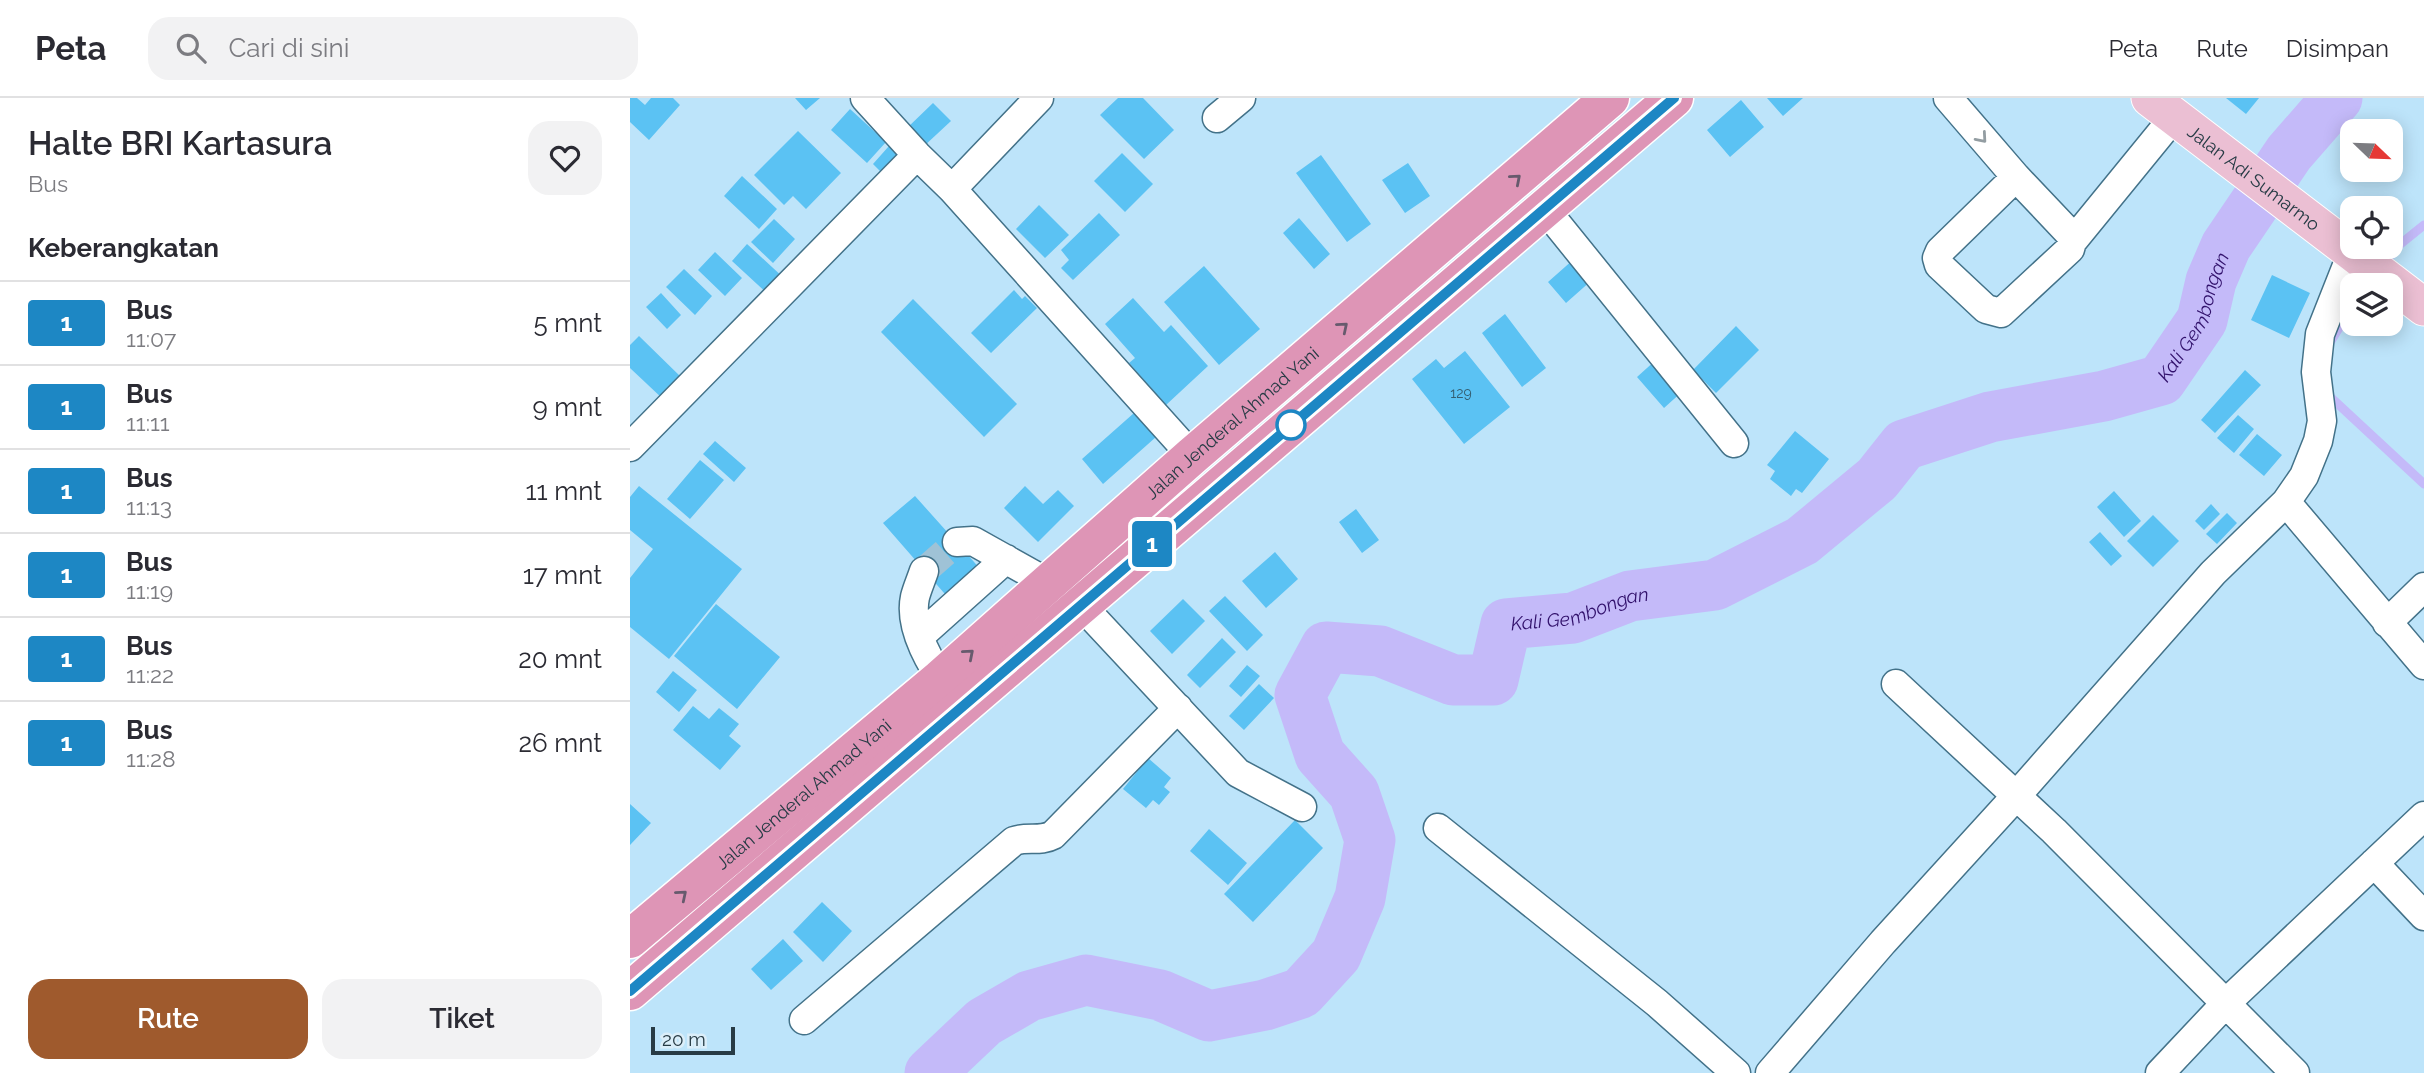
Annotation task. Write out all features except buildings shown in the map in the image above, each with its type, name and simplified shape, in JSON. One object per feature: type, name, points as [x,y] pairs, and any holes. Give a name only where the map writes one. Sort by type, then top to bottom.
[{"type":"highway","name":"Jalan Jenderal Ahmad Yani","points":[[630,991],[950,693],[1050,584],[1192,456],[1609,98]]},
{"type":"highway","name":"Jalan Jenderal Ahmad Yani","points":[[630,939],[950,693],[1082,605],[1674,98]]},
{"type":"highway","points":[[1432,252],[1457,282]]},
{"type":"main road","name":"Jalan Adi Sumarmo","points":[[2162,108],[2424,307]]},
{"type":"street","points":[[865,98],[952,189],[1192,456]]},
{"type":"street","points":[[952,189],[1039,98]]},
{"type":"street","points":[[1217,118],[1241,98]]},
{"type":"street","points":[[1948,98],[2016,177],[2070,234],[2072,242]]},
{"type":"street","points":[[2016,177],[1940,251],[1937,258],[1938,265],[1993,313],[2001,313],[2070,249],[2072,242],[2162,108]]},
{"type":"street","points":[[631,444],[917,155]]},
{"type":"street","points":[[1545,209],[1734,443]]},
{"type":"street","points":[[1770,1073],[1883,942],[2213,573],[2286,502],[2304,476],[2318,441],[2322,421],[2316,372],[2320,334],[2367,264]]},
{"type":"street","points":[[2286,502],[2424,666]]},
{"type":"street","points":[[957,542],[973,541],[1082,605],[1238,773],[1302,807]]},
{"type":"street","points":[[920,636],[1006,559]]},
{"type":"street","points":[[924,571],[914,598],[916,625],[950,693]]},
{"type":"street","points":[[2387,623],[2424,587]]},
{"type":"street","points":[[1896,684],[2105,880],[2295,1073]]},
{"type":"street","points":[[804,1020],[1014,841],[1024,837],[1045,839],[1053,835],[1178,708]]},
{"type":"street","points":[[2160,1073],[2226,1003],[2424,816]]},
{"type":"street","points":[[1438,828],[1657,1003],[1736,1073]]},
{"type":"street","points":[[2374,863],[2424,916]]},
{"type":"waterway","name":"Kali Gembongan","points":[[930,1073],[984,1022],[1029,996],[1086,980],[1160,995],[1209,1016],[1265,1005],[1301,993],[1336,955],[1360,898],[1370,840],[1354,793],[1320,755],[1300,695],[1326,647],[1380,651],[1453,680],[1493,680],[1506,624],[1573,618],[1630,596],[1715,585],[1802,541],[1877,479],[1904,445],[1990,417],[2104,396],[2161,380],[2202,320],[2211,281],[2226,246],[2289,153],[2337,98]]},
{"type":"waterway","points":[[2383,265],[2398,246],[2424,225]]},
{"type":"waterway","points":[[2331,341],[2340,326]]},
{"type":"waterway","points":[[2325,392],[2424,484]]},
{"type":"tunnel","points":[[924,571],[957,542]]},
{"type":"bus line","name":"1","points":[[630,991],[1674,98]]}]
